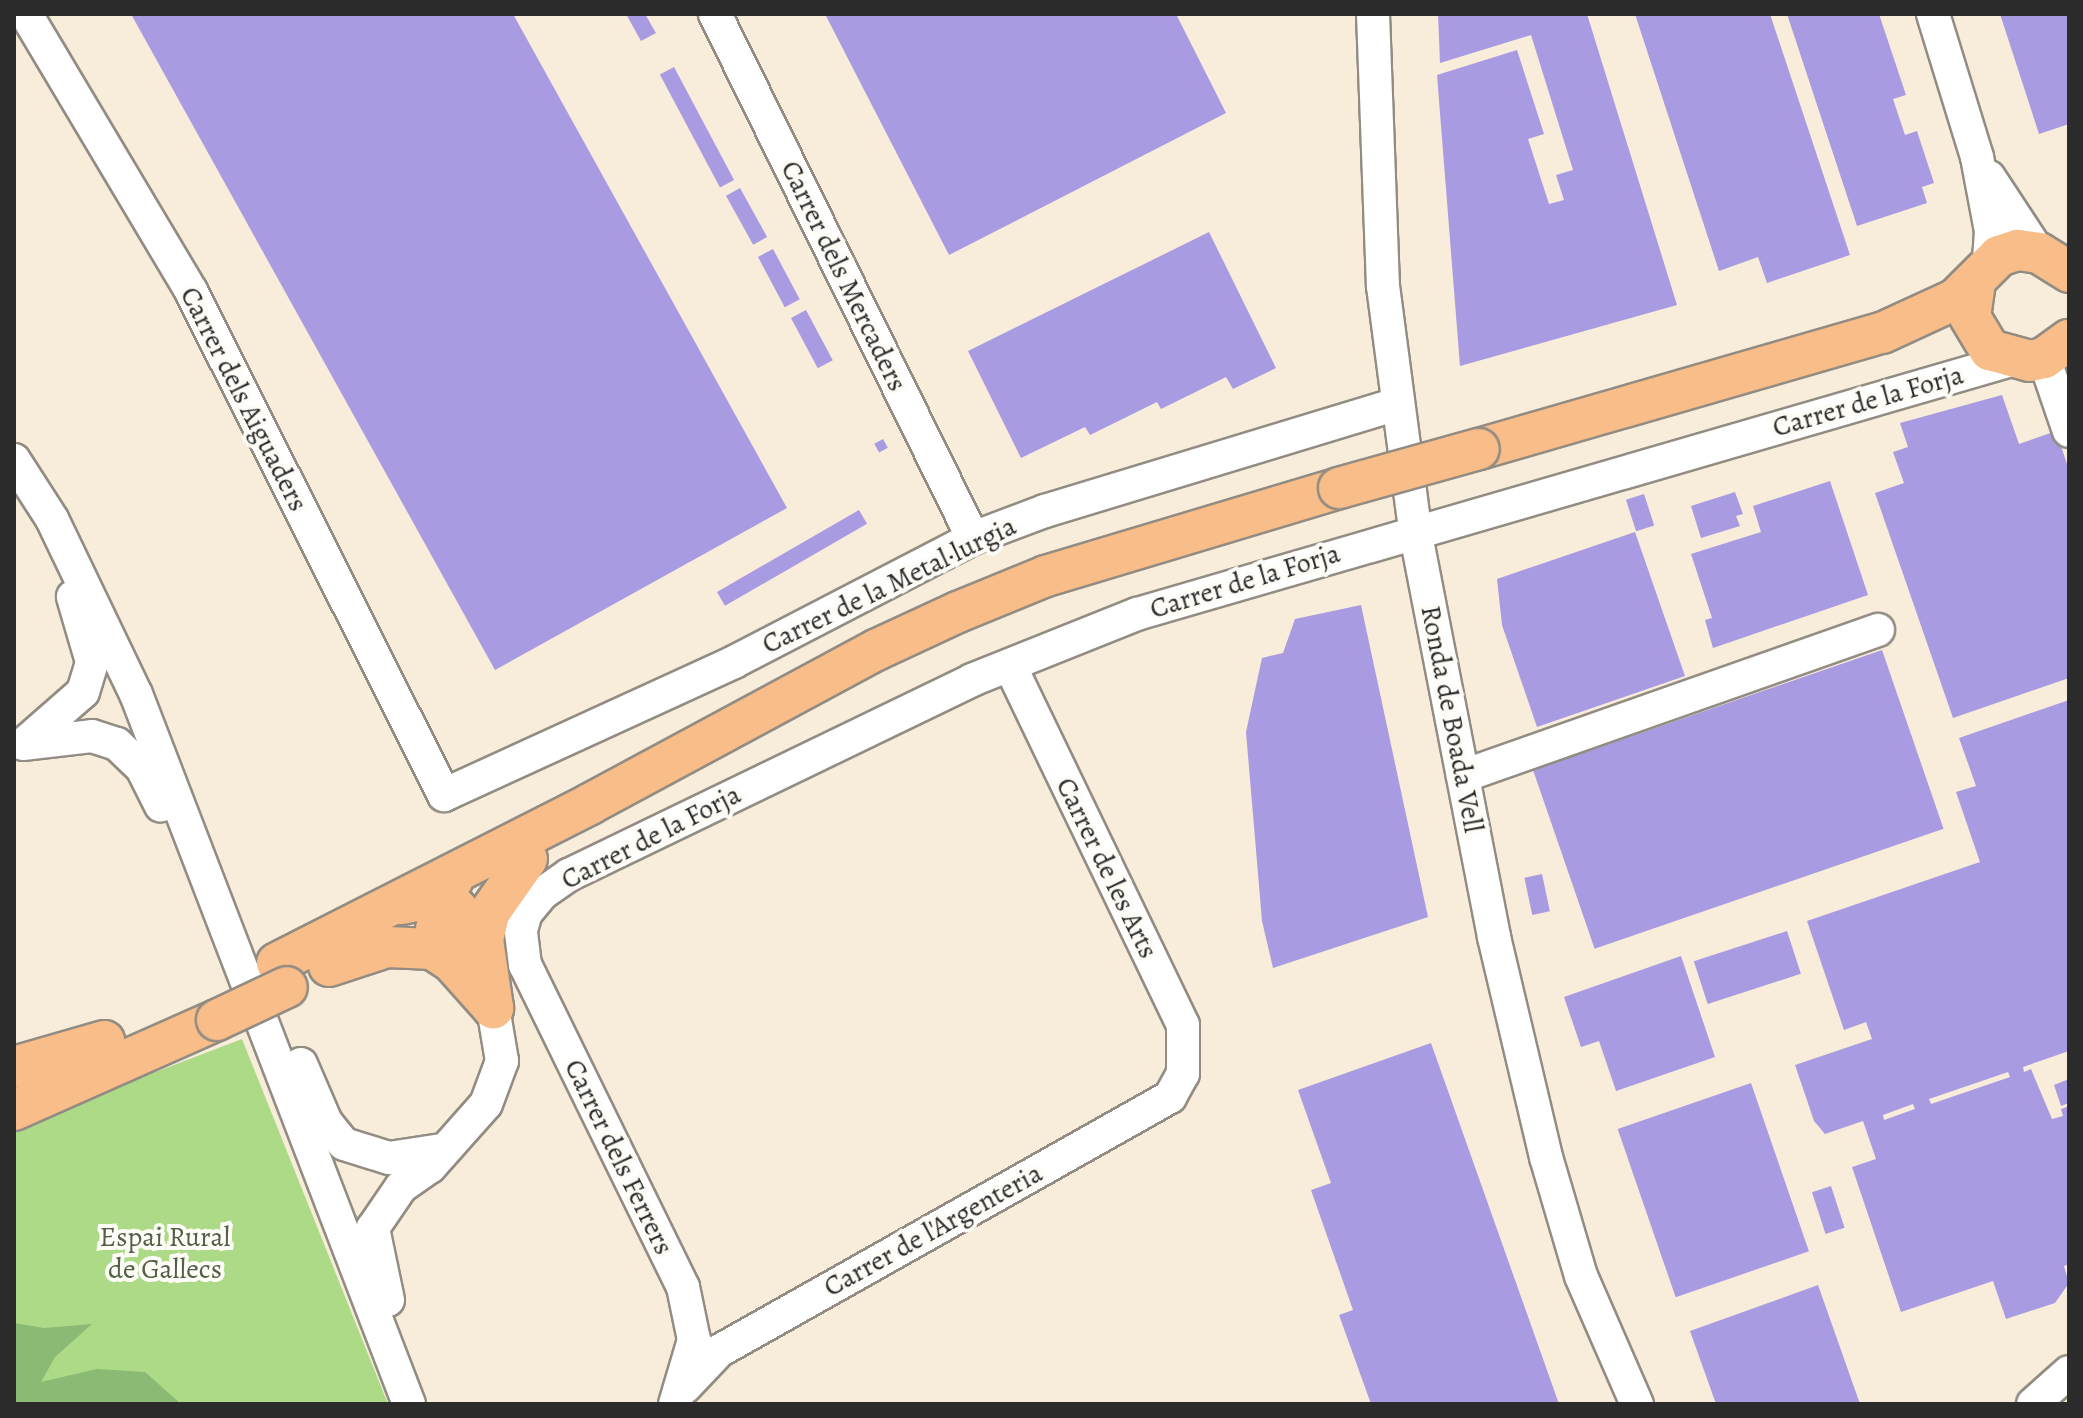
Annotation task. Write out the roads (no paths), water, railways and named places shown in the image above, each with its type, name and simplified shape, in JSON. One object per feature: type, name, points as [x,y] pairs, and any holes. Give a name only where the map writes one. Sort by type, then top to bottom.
[{"type":"main road","points":[[14,1110],[214,1006],[282,975],[391,907],[430,898],[449,888],[876,650],[1046,576],[1339,488],[1882,333],[1941,308],[1982,272],[2018,250],[2060,264]]},
{"type":"main road","points":[[1982,272],[1970,317],[2027,350]]},
{"type":"main road","points":[[1882,333],[1944,334],[2027,350]]},
{"type":"main road","points":[[329,966],[449,888],[527,859],[1129,550]]},
{"type":"main road","points":[[468,951],[489,913],[527,859]]},
{"type":"main road","points":[[449,888],[468,951],[493,1008]]},
{"type":"main road","points":[[282,975],[329,966],[387,947],[468,951]]},
{"type":"main road","points":[[14,1067],[214,1006]]},
{"type":"main road","points":[[14,1085],[104,1041]]},
{"type":"street","name":"Carrer dels Aiguaders","points":[[26,14],[191,291],[444,795]]},
{"type":"street","name":"Carrer dels Mercaders","points":[[715,14],[973,538]]},
{"type":"street","name":"Ronda de Boada Vell","points":[[1373,14],[1383,286],[1415,530],[1463,776],[1546,1157],[1581,1276],[1637,1404]]},
{"type":"street","points":[[1933,14],[1977,157],[1991,231],[1982,272]]},
{"type":"street","points":[[1977,157],[2024,237],[2060,264]]},
{"type":"street","points":[[2027,350],[2069,431]]},
{"type":"street","name":"Carrer de la Forja","points":[[526,913],[569,875],[1010,666],[1137,614],[2027,350]]},
{"type":"street","name":"Carrer de la Metal·lurgia","points":[[444,795],[734,662],[973,538],[1045,511],[1397,404]]},
{"type":"street","points":[[14,460],[72,559],[136,694],[404,1391]]},
{"type":"street","points":[[14,493],[74,597],[92,662],[83,692],[19,746]]},
{"type":"street","points":[[72,559],[107,591],[134,642],[326,1122],[344,1144],[364,1155],[389,1158],[441,1150]]},
{"type":"street","points":[[1463,776],[1878,630]]},
{"type":"street","name":"Carrer de les Arts","points":[[1010,666],[1183,1025],[1183,1074]]},
{"type":"street","points":[[19,746],[92,736],[117,744],[142,768],[353,1303],[404,1391]]},
{"type":"street","name":"Carrer dels Ferrers","points":[[526,913],[521,930],[525,965],[683,1287],[694,1340],[679,1396]]},
{"type":"street","points":[[429,1404],[390,1305],[373,1228],[385,1205],[430,1167],[441,1150],[472,1123],[497,1081],[502,1041],[493,1008]]},
{"type":"street","name":"Carrer de l'Argenteria","points":[[679,1396],[719,1351],[1170,1097],[1183,1074]]},
{"type":"street","points":[[2033,1404],[2069,1372]]},
{"type":"park label","name":"Espai Rural de Gallecs","points":[[165,1253]]}]
